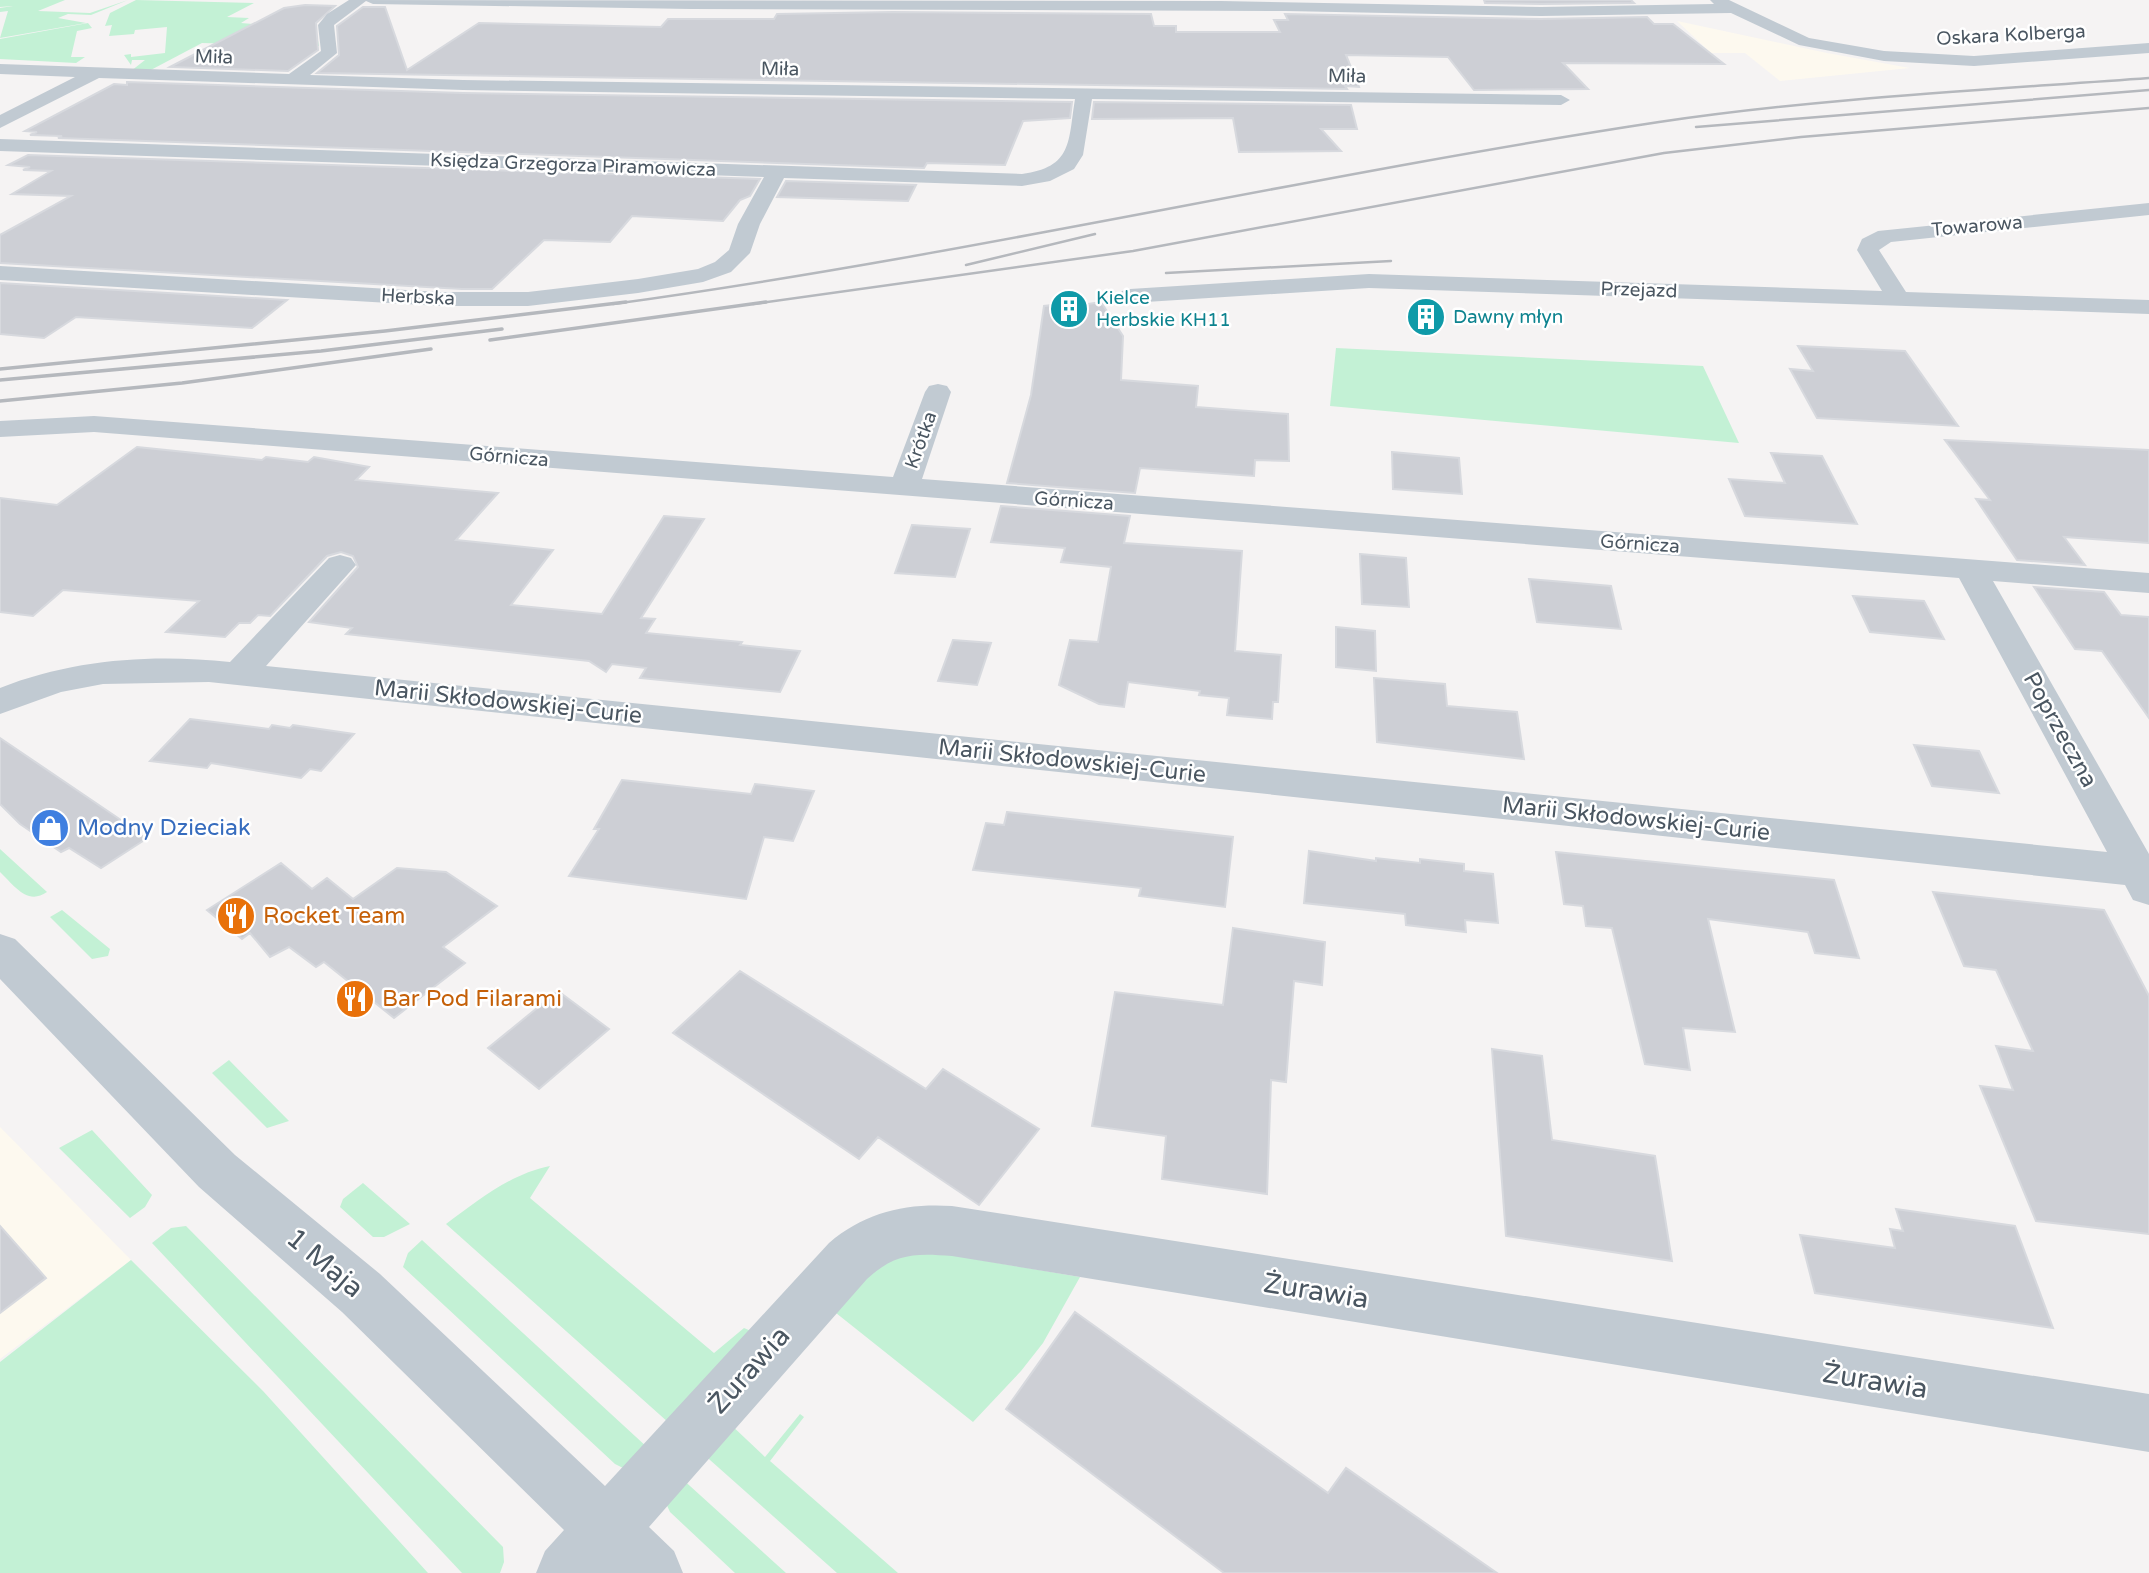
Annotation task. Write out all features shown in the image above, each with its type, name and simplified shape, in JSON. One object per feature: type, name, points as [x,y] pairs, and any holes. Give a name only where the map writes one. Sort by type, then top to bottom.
[{"type":"street","points":[[292,80],[329,53],[326,25],[332,17],[360,0]]},
{"type":"street","points":[[373,0],[655,6],[1346,6],[1661,12],[1733,8]]},
{"type":"street","name":"Oskara Kolberga","points":[[1717,0],[1804,42],[1884,56],[1956,61],[2149,48]]},
{"type":"street","points":[[1661,12],[1804,42]]},
{"type":"street","name":"Miła","points":[[0,69],[292,80],[1084,95],[1561,100]]},
{"type":"street","points":[[0,122],[94,74]]},
{"type":"street","name":"Księdza Grzegorza Piramowicza","points":[[0,145],[1022,180],[1045,178],[1061,172],[1070,163],[1084,95]]},
{"type":"street","name":"Herbska","points":[[0,272],[440,299],[528,299],[638,286],[703,275],[723,267],[739,253],[749,224],[777,172]]},
{"type":"street","name":"Towarowa","points":[[1899,299],[1868,250],[1870,244],[1886,236],[2149,209]]},
{"type":"street","name":"Przejazd","points":[[1130,296],[1369,281],[2149,307]]},
{"type":"street","name":"Krótka","points":[[904,488],[938,392]]},
{"type":"street","name":"Górnicza","points":[[0,429],[94,424],[2149,583]]},
{"type":"street","points":[[239,674],[340,565]]},
{"type":"street","name":"Poprzeczna","points":[[1970,569],[2145,878]]},
{"type":"street","name":"Marii Skłodowskiej-Curie","points":[[0,702],[58,680],[114,670],[146,668],[239,674],[2145,878]]},
{"type":"street","name":"1 Maja","points":[[0,951],[217,1171],[361,1293],[652,1573]]},
{"type":"street","name":"Żurawia","points":[[567,1573],[848,1261],[863,1246],[897,1230],[952,1231],[2149,1423]]},
{"type":"shaded area","points":[[1677,21],[1910,68],[1780,81],[1745,53],[1711,53]]},
{"type":"shaded area","points":[[0,1127],[131,1260],[0,1359]]},
{"type":"green space","points":[[0,0],[65,0],[38,11],[90,13],[128,0],[91,15],[68,14],[58,18],[86,23],[0,38],[8,11],[0,12],[0,8],[13,6],[0,7]]},
{"type":"green space","points":[[136,0],[254,3],[227,17],[249,18],[241,23],[316,29],[319,46],[202,43],[147,72],[131,71],[145,60],[132,60],[131,65],[124,55],[131,54],[131,57],[165,53],[167,27],[109,36],[112,25],[105,26],[110,13]]},
{"type":"green space","points":[[88,23],[92,28],[77,31],[71,57],[85,57],[76,63],[0,59],[0,39]]},
{"type":"green space","points":[[1336,348],[1703,366],[1739,443],[1330,406]]},
{"type":"green space","points":[[0,849],[47,892],[33,897],[16,888],[0,872]]},
{"type":"green space","points":[[62,910],[110,949],[108,956],[92,959],[50,917]]},
{"type":"green space","points":[[229,1060],[289,1121],[267,1128],[212,1073]]},
{"type":"green space","points":[[92,1130],[152,1195],[145,1207],[130,1218],[59,1148]]},
{"type":"green space","points":[[550,1166],[530,1198],[714,1353],[744,1328],[751,1331],[669,1423],[446,1224],[508,1182]]},
{"type":"green space","points":[[363,1183],[410,1224],[384,1237],[373,1237],[340,1207],[343,1199]]},
{"type":"green space","points":[[186,1226],[503,1547],[504,1562],[500,1573],[462,1573],[152,1243],[171,1228]]},
{"type":"green space","points":[[422,1240],[648,1448],[623,1468],[615,1464],[403,1267],[408,1253]]},
{"type":"green space","points":[[899,1246],[1080,1277],[1043,1343],[1021,1371],[973,1422],[831,1309]]},
{"type":"green space","points":[[131,1260],[263,1391],[428,1573],[0,1573],[0,1362]]},
{"type":"green space","points":[[800,1414],[804,1417],[770,1461],[898,1573],[837,1573],[701,1452],[728,1422],[765,1457]]},
{"type":"green space","points":[[679,1476],[786,1573],[735,1573],[670,1512],[663,1497]]},
{"type":"building","points":[[1484,0],[1631,0],[1634,3],[1485,3]]},
{"type":"building","points":[[305,5],[335,6],[316,23],[318,50],[288,71],[170,67],[284,8]]},
{"type":"building","points":[[363,7],[385,7],[407,70],[479,23],[661,27],[668,19],[774,19],[777,14],[893,12],[1151,14],[1154,26],[1176,26],[1176,32],[1280,32],[1274,20],[1288,20],[1285,14],[1541,19],[1647,17],[1654,24],[1673,24],[1724,64],[1563,63],[1588,89],[1474,90],[1448,57],[1346,55],[1359,87],[1345,86],[1347,89],[317,73],[339,55],[337,26]]},
{"type":"building","points":[[127,82],[463,93],[1072,102],[1070,118],[1023,121],[1005,165],[927,163],[924,168],[58,138],[62,136],[30,135],[37,132],[25,131],[114,84],[127,85]]},
{"type":"building","points":[[1094,102],[1351,105],[1357,129],[1321,129],[1341,151],[1239,152],[1233,118],[1092,119]]},
{"type":"building","points":[[28,155],[760,179],[750,196],[740,200],[723,221],[632,216],[610,242],[544,240],[492,289],[462,289],[0,263],[0,235],[71,196],[12,194],[51,171],[23,170],[30,167],[8,165]]},
{"type":"building","points":[[786,181],[916,185],[908,201],[777,197]]},
{"type":"building","points":[[0,283],[287,300],[252,328],[76,317],[44,338],[0,334]]},
{"type":"building","points":[[1079,302],[1081,305],[1101,302],[1123,336],[1121,380],[1198,386],[1196,407],[1288,414],[1289,461],[1255,460],[1254,476],[1140,468],[1135,493],[1007,483],[1031,395],[1044,306]]},
{"type":"building","points":[[1798,346],[1905,351],[1958,426],[1817,418],[1790,369],[1813,371]]},
{"type":"building","points":[[1945,440],[2149,450],[2149,543],[2064,537],[2085,565],[2017,560],[1976,499],[1990,500]]},
{"type":"building","points":[[137,447],[262,460],[266,457],[308,462],[314,457],[369,467],[356,480],[498,493],[456,540],[553,550],[511,605],[602,614],[664,516],[704,519],[641,618],[655,619],[646,633],[742,642],[740,645],[800,651],[780,692],[640,678],[646,668],[612,664],[606,672],[589,661],[346,634],[352,628],[309,622],[358,567],[353,556],[341,552],[327,556],[270,616],[258,615],[250,623],[239,623],[225,637],[166,632],[199,601],[63,590],[33,616],[0,612],[0,498],[57,505]]},
{"type":"building","points":[[1392,452],[1459,458],[1462,494],[1393,489]]},
{"type":"building","points":[[1771,453],[1822,456],[1857,524],[1745,516],[1729,479],[1785,483]]},
{"type":"building","points":[[1001,506],[1130,516],[1124,543],[1242,551],[1235,651],[1281,655],[1278,702],[1273,702],[1272,719],[1227,715],[1229,698],[1199,695],[1200,691],[1128,682],[1124,707],[1099,704],[1059,685],[1070,640],[1098,642],[1111,567],[1061,562],[1065,548],[991,542]]},
{"type":"building","points":[[912,525],[970,529],[955,577],[895,573]]},
{"type":"building","points":[[1360,554],[1406,558],[1409,607],[1362,604]]},
{"type":"building","points":[[1529,579],[1611,586],[1621,629],[1537,622]]},
{"type":"building","points":[[2034,587],[2104,592],[2121,615],[2149,617],[2149,718],[2102,651],[2075,649]]},
{"type":"building","points":[[1853,596],[1924,601],[1944,639],[1870,632]]},
{"type":"building","points":[[1336,627],[1375,631],[1376,671],[1336,667]]},
{"type":"building","points":[[953,640],[991,643],[977,685],[938,681]]},
{"type":"building","points":[[1374,678],[1445,684],[1447,706],[1517,712],[1524,759],[1377,742]]},
{"type":"building","points":[[190,719],[269,729],[272,725],[290,728],[293,725],[354,734],[321,771],[310,769],[301,778],[211,763],[207,768],[150,761]]},
{"type":"building","points":[[0,738],[146,839],[101,868],[69,848],[61,852],[20,824],[0,804]]},
{"type":"building","points":[[1914,745],[1979,751],[1999,793],[1932,786]]},
{"type":"building","points":[[622,780],[751,794],[755,784],[814,791],[793,841],[764,837],[746,899],[569,876],[599,829],[594,829]]},
{"type":"building","points":[[1007,812],[1233,837],[1225,907],[1139,896],[1141,888],[973,870],[986,823],[1004,825]]},
{"type":"building","points":[[1309,851],[1376,861],[1376,858],[1420,863],[1420,859],[1464,864],[1464,871],[1493,874],[1498,923],[1465,920],[1466,932],[1406,925],[1405,914],[1304,903]]},
{"type":"building","points":[[1556,852],[1834,880],[1859,958],[1815,953],[1808,932],[1708,919],[1735,1032],[1683,1028],[1690,1070],[1645,1064],[1612,928],[1586,926],[1583,906],[1564,904]]},
{"type":"building","points":[[281,863],[312,889],[327,878],[353,899],[397,868],[446,872],[497,906],[443,947],[465,963],[394,1018],[324,962],[316,967],[289,947],[270,957],[250,933],[242,939],[207,910]]},
{"type":"building","points":[[1933,892],[2104,910],[2149,996],[2149,1234],[2036,1221],[1980,1086],[2013,1090],[1996,1046],[2033,1051],[1996,970],[1964,966]]},
{"type":"building","points":[[1233,928],[1325,942],[1322,985],[1294,981],[1286,1082],[1271,1080],[1267,1194],[1162,1179],[1166,1136],[1092,1126],[1115,992],[1223,1005]]},
{"type":"building","points":[[740,971],[926,1089],[943,1069],[1039,1129],[979,1205],[878,1137],[859,1159],[673,1033]]},
{"type":"building","points":[[558,991],[609,1029],[539,1089],[488,1048]]},
{"type":"building","points":[[1492,1049],[1542,1056],[1552,1140],[1655,1156],[1672,1261],[1506,1236]]},
{"type":"building","points":[[1896,1209],[2015,1226],[2053,1328],[1815,1293],[1800,1235],[1895,1248],[1890,1229],[1903,1231]]},
{"type":"building","points":[[0,1226],[46,1278],[0,1313]]},
{"type":"building","points":[[1075,1312],[1328,1493],[1346,1468],[1497,1573],[1224,1573],[1006,1409]]},
{"type":"railway","points":[[613,304],[875,263],[1397,166],[1659,122],[1842,101],[2149,78]]},
{"type":"railway","points":[[1696,127],[2149,90]]},
{"type":"railway","points":[[753,304],[1133,251],[1664,153],[1801,137],[2149,108]]},
{"type":"railway","points":[[966,265],[1095,234]]},
{"type":"railway","points":[[1166,273],[1391,261]]},
{"type":"railway","points":[[0,369],[385,331],[626,302]]},
{"type":"railway","points":[[490,340],[766,302]]},
{"type":"railway","points":[[0,380],[321,351],[502,329]]},
{"type":"railway","points":[[0,401],[182,383],[431,349]]},
{"type":"place","name":"Kielce Herbskie KH11","points":[[1069,309]]},
{"type":"place","name":"Dawny młyn","points":[[1426,317]]},
{"type":"place","name":"Modny Dzieciak","points":[[50,828]]},
{"type":"place","name":"Rocket Team","points":[[236,916]]},
{"type":"place","name":"Bar Pod Filarami","points":[[355,999]]}]
